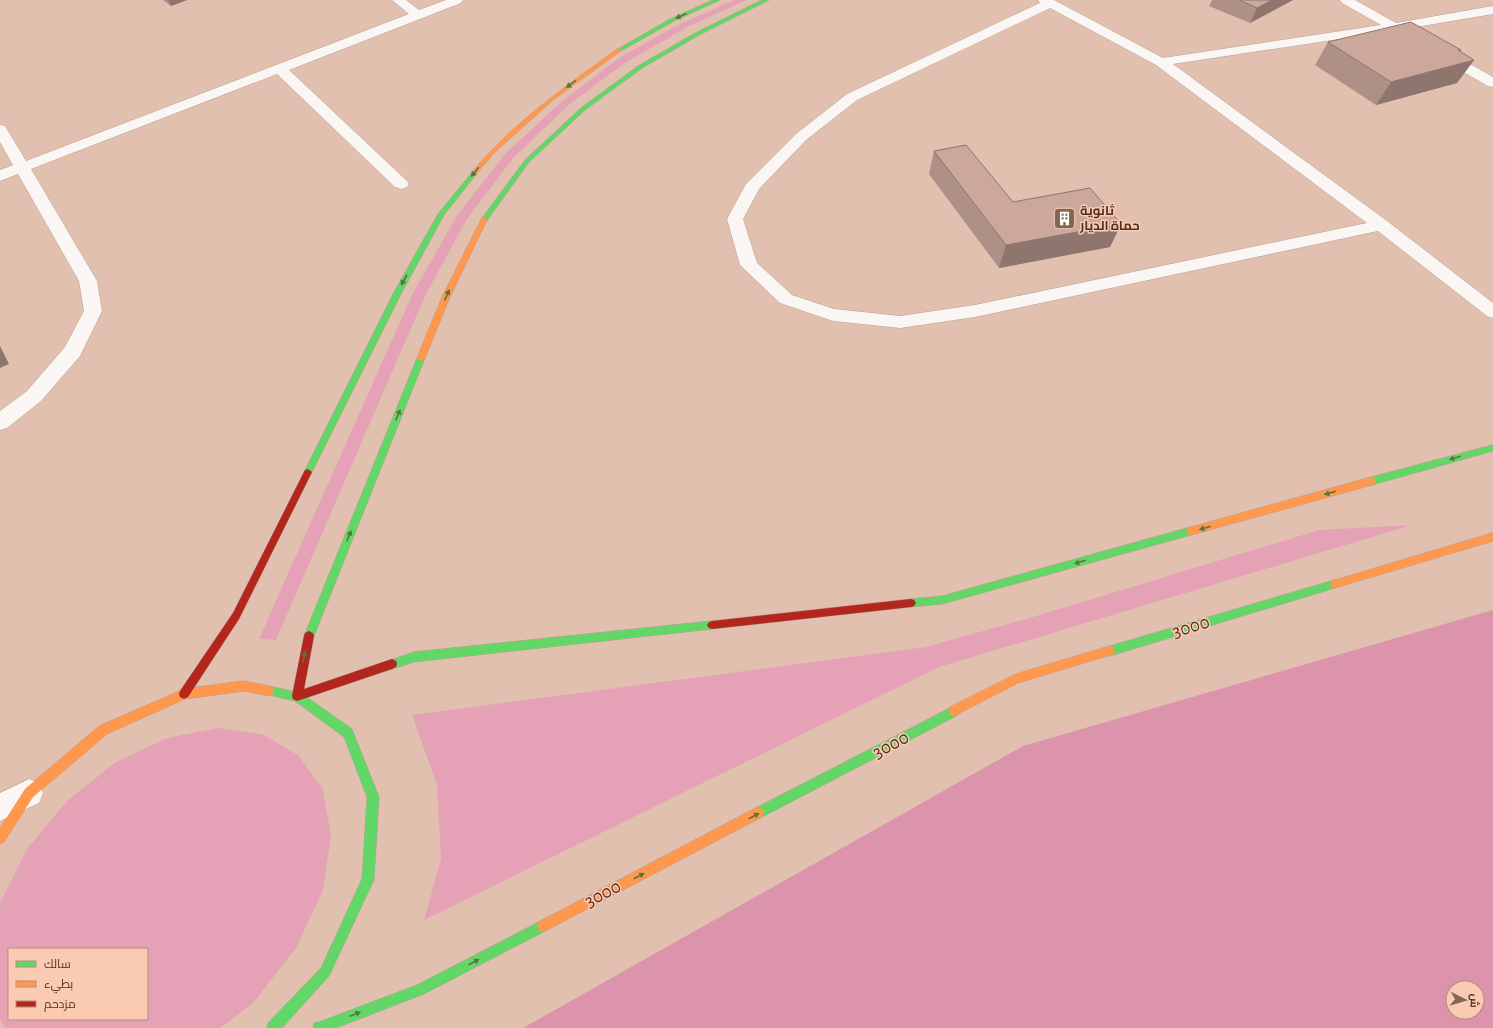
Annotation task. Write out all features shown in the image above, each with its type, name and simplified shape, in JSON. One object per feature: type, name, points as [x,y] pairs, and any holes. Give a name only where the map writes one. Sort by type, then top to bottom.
[{"type":"street","points":[[398,0],[418,15]]},
{"type":"street","points":[[0,176],[456,0]]},
{"type":"street","points":[[184,694],[236,616],[397,294],[441,214],[492,152],[551,99],[611,54],[672,20],[717,0]]},
{"type":"street","points":[[297,696],[308,638],[446,297],[482,222],[527,161],[583,109],[640,67],[706,30],[766,0]]},
{"type":"street","points":[[1346,0],[1414,38]]},
{"type":"street","points":[[1381,225],[975,310],[900,322],[833,315],[786,299],[749,265],[736,219],[752,187],[801,137],[852,97],[1047,2],[1161,62],[1381,225],[1493,312]]},
{"type":"street","points":[[1161,62],[1394,27],[1493,10]]},
{"type":"street","points":[[1434,49],[1493,82]]},
{"type":"street","points":[[280,69],[401,184]]},
{"type":"street","points":[[0,129],[24,168],[88,282],[93,311],[73,351],[34,396],[0,422]]},
{"type":"street","points":[[297,696],[414,657],[942,600],[1493,448]]},
{"type":"street","name":"3000","points":[[319,1028],[420,990],[1016,679],[1493,537]]},
{"type":"street","points":[[0,807],[29,793],[103,730],[184,694],[244,686],[297,696],[348,734],[373,797],[368,880],[325,972],[272,1028]]},
{"type":"street","points":[[0,838],[29,793]]},
{"type":"shaded area","points":[[734,0],[747,0],[687,27],[626,62],[570,104],[514,157],[467,219],[425,296],[276,640],[259,639],[412,295],[456,217],[505,154],[561,102],[619,58],[680,24]]},
{"type":"shaded area","points":[[1412,525],[939,667],[424,920],[441,859],[437,785],[412,715],[926,647],[1033,617],[1319,530]]},
{"type":"shaded area","points":[[1493,610],[1493,1028],[523,1028],[1023,746]]},
{"type":"shaded area","points":[[218,728],[262,734],[298,755],[323,789],[331,836],[323,890],[296,948],[253,1003],[220,1028],[6,1028],[0,1020],[0,903],[27,849],[68,800],[116,762],[167,738]]},
{"type":"building","points":[[1239,0],[1272,0],[1257,8]]},
{"type":"building","points":[[1411,22],[1461,50],[1458,50],[1474,60],[1391,82],[1328,42]]},
{"type":"building","points":[[966,145],[1013,202],[1090,188],[1121,224],[1006,245],[934,151]]},
{"type":"traffic: fast","points":[[619,50],[672,20],[717,0]]},
{"type":"traffic: fast","points":[[484,220],[527,161],[583,109],[640,67],[699,33],[766,0]]},
{"type":"traffic: fast","points":[[308,472],[397,294],[441,214],[475,172]]},
{"type":"traffic: fast","points":[[309,636],[421,358]]},
{"type":"traffic: fast","points":[[1372,481],[1493,448]]},
{"type":"traffic: fast","points":[[911,603],[942,600],[1191,531]]},
{"type":"traffic: fast","points":[[1110,651],[1335,584]]},
{"type":"traffic: fast","points":[[392,664],[414,657],[712,625]]},
{"type":"traffic: fast","points":[[269,691],[297,696],[348,733],[373,797],[368,880],[325,972],[273,1028]]},
{"type":"traffic: fast","points":[[758,813],[954,711]]},
{"type":"traffic: fast","points":[[319,1028],[420,990],[543,926]]},
{"type":"traffic: slow","points":[[475,172],[492,152],[551,99],[619,50]]},
{"type":"traffic: slow","points":[[421,358],[446,297],[484,220]]},
{"type":"traffic: slow","points":[[1191,531],[1372,481]]},
{"type":"traffic: slow","points":[[1335,584],[1493,537]]},
{"type":"traffic: slow","points":[[954,711],[1016,679],[1110,651]]},
{"type":"traffic: slow","points":[[0,838],[29,793],[103,730],[184,694],[244,686],[269,691]]},
{"type":"traffic: slow","points":[[543,926],[758,813]]},
{"type":"traffic: jam","points":[[184,694],[236,616],[308,472]]},
{"type":"traffic: jam","points":[[712,625],[911,603]]},
{"type":"traffic: jam","points":[[309,636],[297,696],[392,664]]},
{"type":"place","name":"ثانوية حماة الديار","points":[[1065,218]]}]
